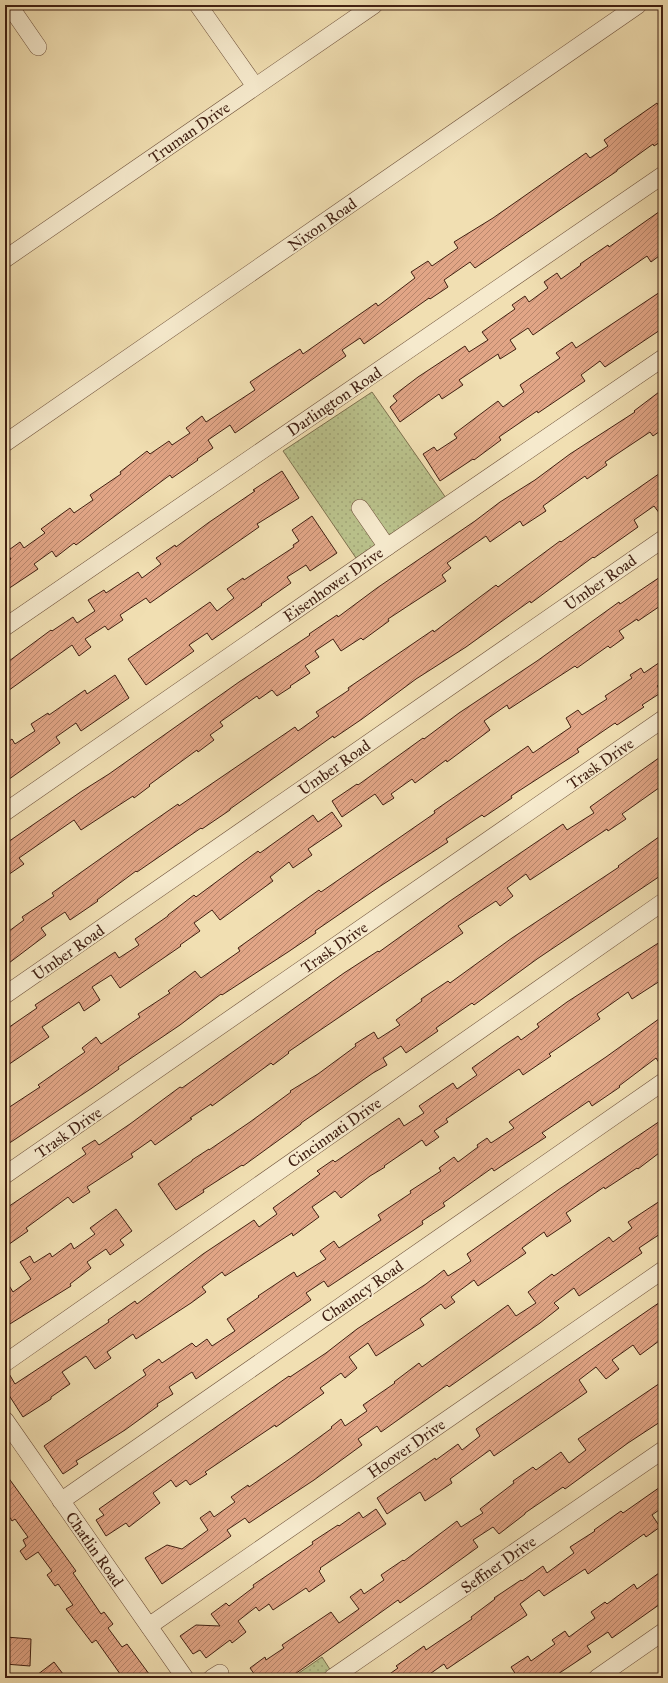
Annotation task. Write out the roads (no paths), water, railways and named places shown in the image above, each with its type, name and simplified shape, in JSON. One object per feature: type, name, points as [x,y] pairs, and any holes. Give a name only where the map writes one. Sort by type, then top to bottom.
[{"type":"street","points":[[10,5],[38,47]]},
{"type":"street","points":[[198,5],[255,86]]},
{"type":"street","name":"Truman Drive","points":[[5,259],[374,5]]},
{"type":"street","name":"Nixon Road","points":[[5,443],[638,5]]},
{"type":"street","name":"Darlington Road","points":[[5,627],[663,175]]},
{"type":"street","name":"Eisenhower Drive","points":[[5,812],[386,547],[663,358]]},
{"type":"street","points":[[360,508],[386,547]]},
{"type":"street","name":"Umber Road","points":[[5,995],[663,539]]},
{"type":"street","name":"Trask Drive","points":[[5,1175],[663,720]]},
{"type":"street","name":"Cincinnati Drive","points":[[5,1363],[663,902]]},
{"type":"street","name":"Chauncy Road","points":[[61,1500],[663,1082]]},
{"type":"street","name":"Hoover Drive","points":[[149,1626],[663,1270]]},
{"type":"street","name":"Chatlin Road","points":[[5,1420],[185,1678]]},
{"type":"street","name":"Seffner Drive","points":[[332,1678],[663,1450]]},
{"type":"street","points":[[597,1678],[663,1632]]}]
